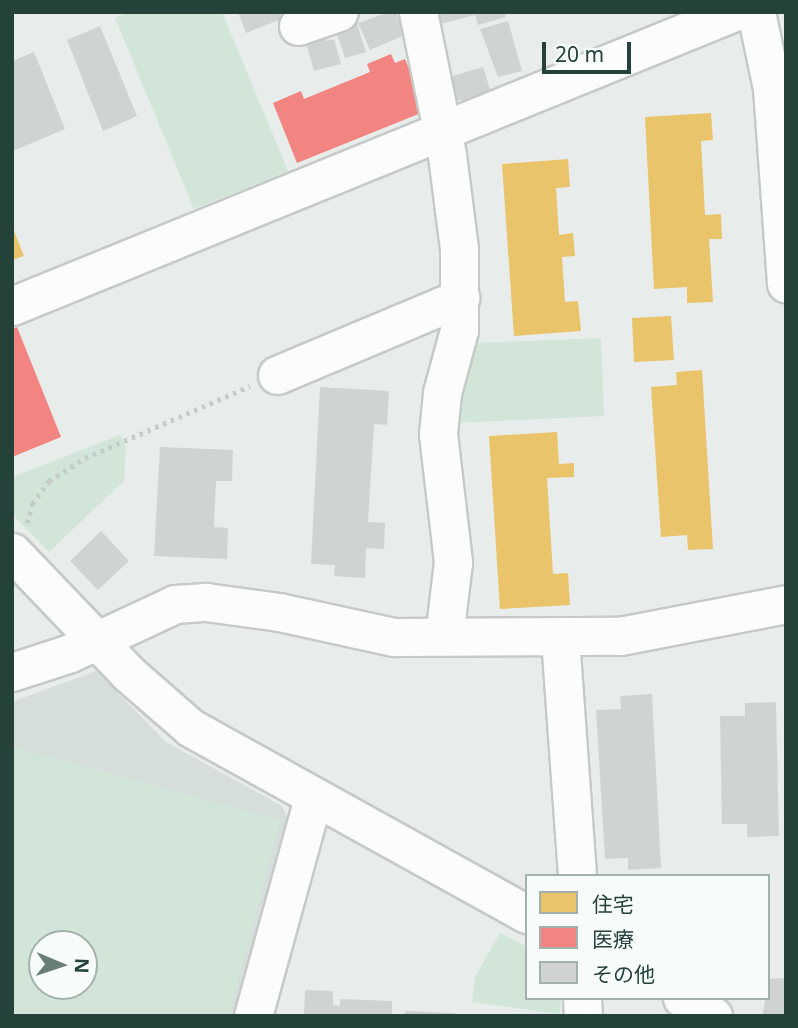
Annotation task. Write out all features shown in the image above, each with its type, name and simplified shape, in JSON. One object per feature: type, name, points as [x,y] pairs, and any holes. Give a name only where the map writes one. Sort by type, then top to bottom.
[{"type":"street","points":[[298,26],[339,12]]},
{"type":"street","points":[[418,12],[442,131],[459,249],[459,330],[442,393],[438,434],[453,562],[444,636]]},
{"type":"street","points":[[12,306],[734,12]]},
{"type":"street","points":[[756,12],[772,88],[786,284]]},
{"type":"street","points":[[276,375],[460,298]]},
{"type":"street","points":[[16,542],[97,641],[159,704],[191,728],[313,798],[525,913]]},
{"type":"street","points":[[12,672],[97,641],[175,604],[206,601],[279,612],[394,637],[560,638],[620,636],[786,604]]},
{"type":"street","points":[[560,638],[577,874]]},
{"type":"street","points":[[253,1016],[313,798]]},
{"type":"street","points":[[685,1000],[713,1016]]},
{"type":"path","points":[[16,542],[30,521],[32,504],[49,481],[85,458],[276,375]]},
{"type":"shaded area","points":[[96,671],[166,742],[282,806],[287,817],[235,1016],[12,1016],[12,702]]},
{"type":"green space","points":[[128,12],[222,12],[288,171],[194,209],[115,18]]},
{"type":"green space","points":[[601,338],[604,416],[454,423],[456,397],[475,343]]},
{"type":"green space","points":[[120,435],[126,448],[124,481],[49,552],[12,514],[12,477]]},
{"type":"green space","points":[[12,747],[280,820],[229,1016],[12,1016]]},
{"type":"green space","points":[[500,933],[525,946],[525,1000],[561,1000],[560,1014],[472,1002],[475,977]]},
{"type":"building: 住宅","points":[[711,113],[713,140],[701,141],[705,215],[721,214],[722,239],[709,239],[713,302],[687,303],[687,287],[654,289],[645,117]]},
{"type":"building: 住宅","points":[[568,159],[570,187],[556,188],[559,235],[573,233],[575,256],[562,257],[565,302],[578,301],[581,331],[514,336],[502,164]]},
{"type":"building: 住宅","points":[[12,226],[24,256],[12,260]]},
{"type":"building: 住宅","points":[[671,316],[674,360],[634,362],[632,318]]},
{"type":"building: 住宅","points":[[702,370],[713,549],[688,550],[687,535],[661,537],[651,387],[677,385],[676,372]]},
{"type":"building: 住宅","points":[[557,432],[559,464],[574,463],[574,477],[547,478],[553,574],[568,573],[570,605],[500,609],[489,436]]},
{"type":"building: 医療","points":[[391,54],[395,63],[405,59],[426,111],[297,163],[273,103],[301,91],[304,99],[370,72],[367,64]]},
{"type":"building: 医療","points":[[17,327],[61,437],[12,457],[12,329]]},
{"type":"building: その他","points":[[238,12],[279,12],[281,19],[246,33]]},
{"type":"building: その他","points":[[396,12],[405,35],[370,50],[358,23]]},
{"type":"building: その他","points":[[434,12],[505,12],[506,17],[478,25],[475,15],[437,25]]},
{"type":"building: その他","points":[[508,21],[522,71],[498,77],[480,29]]},
{"type":"building: その他","points":[[357,24],[366,52],[345,58],[336,31]]},
{"type":"building: その他","points":[[100,26],[137,116],[103,131],[67,40]]},
{"type":"building: その他","points":[[325,34],[327,41],[334,39],[341,64],[314,71],[305,39]]},
{"type":"building: その他","points":[[34,52],[65,129],[13,151],[12,61]]},
{"type":"building: その他","points":[[483,67],[491,93],[462,101],[451,97],[446,78]]},
{"type":"building: その他","points":[[320,387],[389,391],[387,425],[374,424],[368,522],[385,523],[384,549],[366,548],[365,578],[334,576],[335,565],[311,564]]},
{"type":"building: その他","points":[[160,447],[233,450],[232,481],[216,481],[214,527],[228,528],[227,559],[154,556]]},
{"type":"building: その他","points":[[101,531],[129,561],[98,590],[70,561]]},
{"type":"building: その他","points":[[652,694],[661,868],[628,870],[628,858],[605,859],[596,710],[621,709],[620,696]]},
{"type":"building: その他","points":[[776,702],[779,836],[747,837],[747,824],[722,824],[720,716],[745,716],[745,703]]},
{"type":"building: その他","points":[[786,978],[786,1014],[763,1014],[765,1000],[770,1000],[770,979]]},
{"type":"building: その他","points":[[305,990],[333,991],[333,1005],[340,1006],[340,999],[392,1001],[392,1016],[304,1016]]},
{"type":"building: その他","points":[[405,1011],[455,1013],[455,1016],[405,1016]]}]
